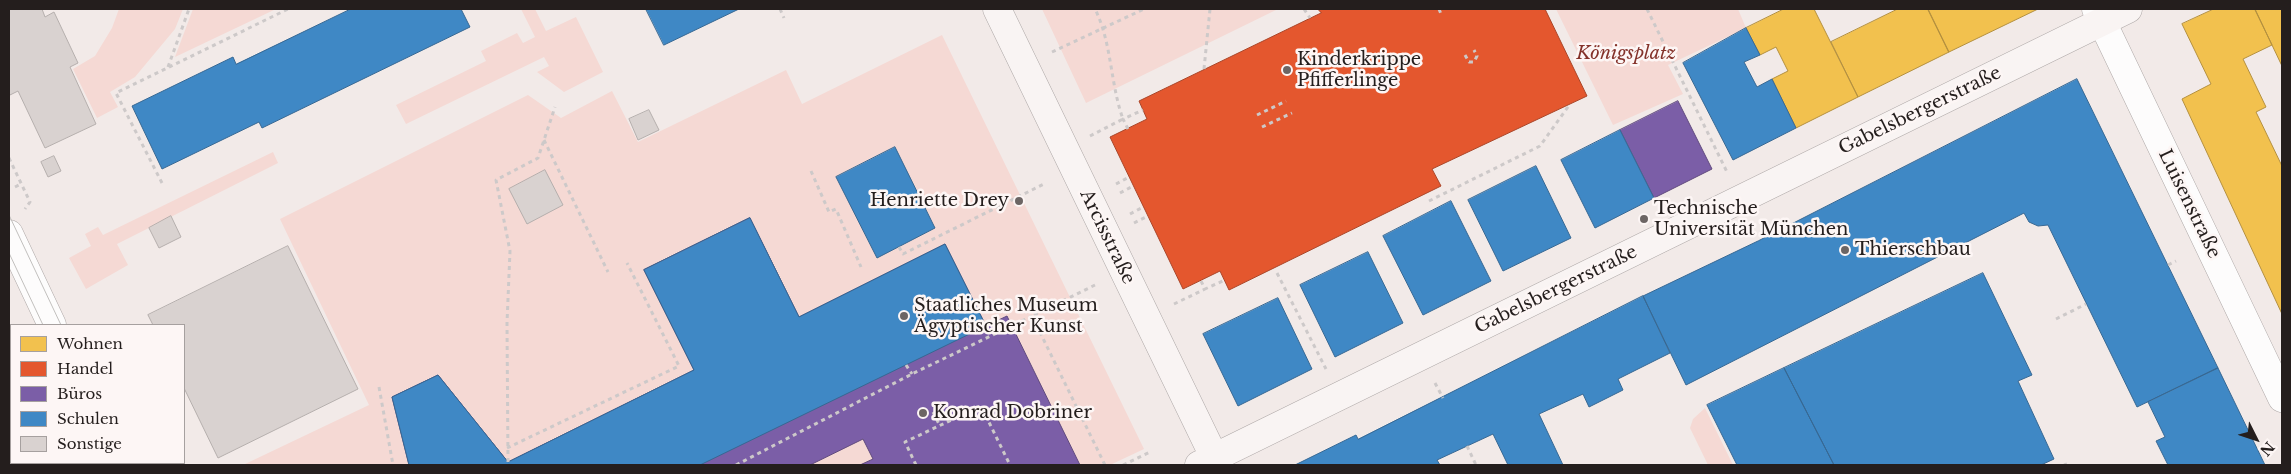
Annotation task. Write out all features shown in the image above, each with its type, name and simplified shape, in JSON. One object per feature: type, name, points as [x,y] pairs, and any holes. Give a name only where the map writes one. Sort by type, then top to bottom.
[{"type":"main road","name":"Arcisstraße","points":[[997,9],[1210,463]]},
{"type":"main road","name":"Gabelsbergerstraße","points":[[1210,463],[1340,396],[1740,200],[2098,15],[2128,9]]},
{"type":"street","name":"Luisenstraße","points":[[2098,15],[2282,398]]},
{"type":"street","points":[[9,234],[52,324]]},
{"type":"path","points":[[168,67],[189,9]]},
{"type":"path","points":[[162,183],[116,93],[288,9]]},
{"type":"path","points":[[780,9],[784,18]]},
{"type":"path","points":[[1095,9],[1104,28],[1114,95],[1128,129]]},
{"type":"path","points":[[1024,65],[1144,9]]},
{"type":"path","points":[[1204,69],[1210,9]]},
{"type":"path","points":[[1304,9],[1310,18]]},
{"type":"path","points":[[1439,9],[1441,14]]},
{"type":"path","points":[[1647,9],[1740,200]]},
{"type":"path","points":[[1465,55],[1468,62],[1474,62],[1478,56],[1474,50]]},
{"type":"path","points":[[1257,115],[1286,101]]},
{"type":"path","points":[[1429,201],[1540,146],[1570,104]]},
{"type":"path","points":[[508,462],[510,251],[496,180],[538,158],[555,107]]},
{"type":"path","points":[[1088,137],[1143,110]]},
{"type":"path","points":[[1262,127],[1292,113]]},
{"type":"path","points":[[543,140],[608,272]]},
{"type":"path","points":[[9,158],[30,202],[9,234]]},
{"type":"path","points":[[811,171],[829,212],[836,209],[861,267]]},
{"type":"path","points":[[1111,186],[1129,177]]},
{"type":"path","points":[[899,247],[903,254],[1046,183]]},
{"type":"path","points":[[15,187],[21,184]]},
{"type":"path","points":[[1115,195],[1133,186]]},
{"type":"path","points":[[1125,216],[1144,207]]},
{"type":"path","points":[[1129,226],[1148,216]]},
{"type":"path","points":[[2168,265],[2176,261]]},
{"type":"path","points":[[508,448],[679,366],[627,263]]},
{"type":"path","points":[[1277,273],[1340,396]]},
{"type":"path","points":[[1168,307],[1225,280]]},
{"type":"path","points":[[1201,281],[1205,289]]},
{"type":"path","points":[[736,465],[912,374],[1095,285]]},
{"type":"path","points":[[2056,319],[2086,304]]},
{"type":"path","points":[[1032,316],[1105,465]]},
{"type":"path","points":[[906,365],[912,374]]},
{"type":"path","points":[[379,387],[393,465]]},
{"type":"path","points":[[916,465],[905,442],[980,406],[1010,465]]},
{"type":"path","points":[[933,412],[940,426]]},
{"type":"path","points":[[1467,446],[1476,465]]},
{"type":"path","points":[[1123,465],[1150,452]]},
{"type":"green space","points":[[119,9],[183,9],[175,29],[135,77],[110,92],[118,107],[97,118],[73,69],[95,56],[112,28]]},
{"type":"green space","points":[[193,9],[276,9],[175,57]]},
{"type":"green space","points":[[521,9],[535,9],[546,31],[576,17],[603,72],[564,92],[537,72],[549,66],[544,57],[406,124],[396,105],[486,61],[481,51],[517,33],[523,43],[535,37]]},
{"type":"green space","points":[[1042,9],[1278,9],[1086,103]]},
{"type":"green space","name":"Königsplatz","points":[[1556,9],[1738,9],[1746,28],[1668,65],[1683,94],[1613,125]]},
{"type":"green space","points":[[942,35],[1144,449],[1110,465],[1017,465],[975,382],[889,423],[909,465],[243,465],[369,405],[280,219],[528,95],[561,118],[612,91],[638,142],[786,70],[802,104]]},
{"type":"green space","points":[[273,152],[278,163],[117,244],[128,265],[86,289],[69,258],[91,246],[85,234],[98,227],[103,235]]},
{"type":"green space","points":[[1705,408],[1733,465],[1708,465],[1690,428],[1693,419]]},
{"type":"building: Wohnen","points":[[1784,9],[1814,9],[1858,97],[1796,128],[1772,79],[1788,71],[1776,47],[1760,55],[1746,28]]},
{"type":"building: Wohnen","points":[[1898,9],[1928,9],[1949,52],[1858,97],[1831,42]]},
{"type":"building: Wohnen","points":[[1928,9],[2038,9],[1949,52]]},
{"type":"building: Wohnen","points":[[2214,9],[2255,9],[2272,45],[2243,59],[2266,107],[2256,112],[2282,166],[2282,314],[2182,99],[2211,84],[2182,24]]},
{"type":"building: Wohnen","points":[[2255,9],[2282,9],[2282,66],[2272,45]]},
{"type":"building: Wohnen","points":[[9,331],[10,384],[9,384]]},
{"type":"building: Wohnen","points":[[74,464],[75,465],[30,465]]},
{"type":"building: Handel","points":[[1318,9],[1545,9],[1587,96],[1432,169],[1441,186],[1229,290],[1220,271],[1183,289],[1110,137],[1147,119],[1139,101],[1321,13]]},
{"type":"building: Büros","points":[[1678,101],[1712,169],[1654,198],[1620,130]]},
{"type":"building: Büros","points":[[750,218],[799,317],[945,244],[986,326],[1007,316],[1080,465],[860,465],[873,459],[863,439],[810,465],[409,465],[392,397],[438,375],[508,462],[694,370],[644,270]]},
{"type":"building: Schulen","points":[[351,9],[461,9],[470,27],[262,128],[259,122],[162,169],[132,106],[233,57],[236,64]]},
{"type":"building: Schulen","points":[[646,9],[739,9],[664,45]]},
{"type":"building: Schulen","points":[[1746,28],[1760,55],[1744,62],[1757,87],[1772,79],[1796,128],[1733,160],[1683,63]]},
{"type":"building: Schulen","name":"Thierschbau","points":[[2077,79],[2218,368],[2137,407],[2048,225],[2038,226],[2029,222],[2024,213],[1686,385],[1643,296],[1758,241]]},
{"type":"building: Schulen","points":[[1620,130],[1654,198],[1595,228],[1561,160]]},
{"type":"building: Schulen","points":[[895,147],[935,228],[877,258],[836,177]]},
{"type":"building: Schulen","points":[[1536,166],[1571,238],[1503,271],[1468,200]]},
{"type":"building: Schulen","points":[[1451,201],[1491,281],[1423,315],[1383,236]]},
{"type":"building: Schulen","points":[[750,218],[799,317],[945,244],[986,326],[700,465],[409,465],[392,397],[438,375],[508,462],[694,370],[644,270]]},
{"type":"building: Schulen","points":[[1368,252],[1403,323],[1335,357],[1300,285]]},
{"type":"building: Schulen","points":[[1983,273],[2032,375],[2018,381],[2054,459],[2041,465],[1834,465],[1784,368]]},
{"type":"building: Schulen","points":[[1643,296],[1670,353],[1618,379],[1623,390],[1589,407],[1583,394],[1539,414],[1563,465],[1508,465],[1493,434],[1437,460],[1440,465],[1295,465],[1356,435],[1358,439]]},
{"type":"building: Schulen","points":[[1278,298],[1312,369],[1238,406],[1203,334]]},
{"type":"building: Schulen","points":[[1784,368],[1834,465],[1737,465],[1707,405]]},
{"type":"building: Schulen","points":[[2218,368],[2265,465],[2168,465],[2156,441],[2165,437],[2148,402]]},
{"type":"building: Sonstige","points":[[9,9],[42,9],[45,17],[54,12],[78,63],[70,67],[96,124],[45,148],[18,91],[10,95],[9,92]]},
{"type":"building: Sonstige","points":[[649,110],[659,130],[638,140],[629,119]]},
{"type":"building: Sonstige","points":[[54,156],[61,171],[48,177],[41,162]]},
{"type":"building: Sonstige","points":[[545,170],[563,205],[527,224],[509,189]]},
{"type":"building: Sonstige","points":[[171,216],[181,237],[159,248],[149,228]]},
{"type":"building: Sonstige","points":[[288,246],[358,389],[218,458],[185,390],[185,324],[152,324],[148,315]]},
{"type":"tram line","points":[[9,215],[61,324]]},
{"type":"tram line","points":[[9,253],[43,324]]},
{"type":"place","name":"Kinderkrippe Pfifferlinge","points":[[1287,70]]},
{"type":"place","name":"Henriette Drey","points":[[1019,201]]},
{"type":"place","name":"Technische Universität München","points":[[1644,219]]},
{"type":"place","name":"Thierschbau","points":[[1845,250]]},
{"type":"place","name":"Staatliches Museum Ägyptischer Kunst","points":[[904,316]]},
{"type":"place","name":"Konrad Dobriner","points":[[923,413]]}]
